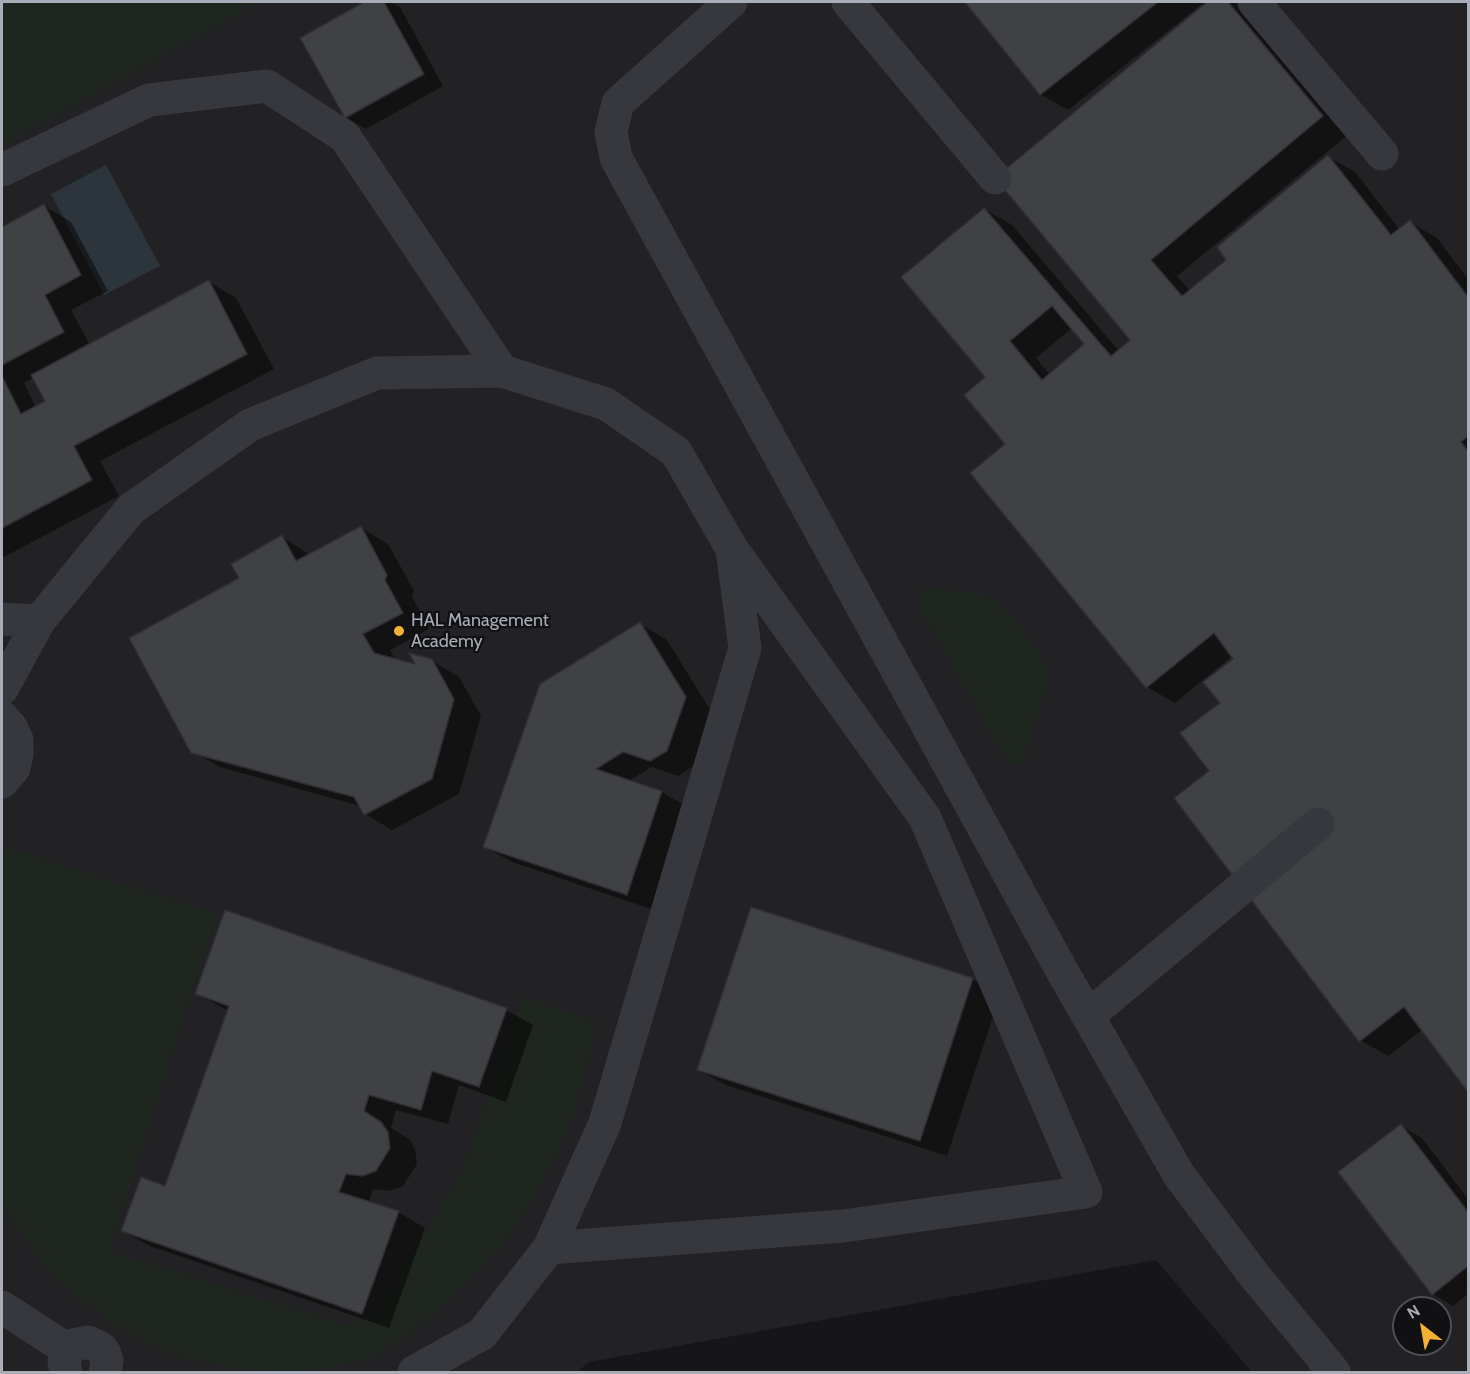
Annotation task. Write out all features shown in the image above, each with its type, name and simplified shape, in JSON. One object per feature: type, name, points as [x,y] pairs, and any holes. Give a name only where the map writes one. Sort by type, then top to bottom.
[{"type":"street","points":[[731,2],[618,103],[611,132],[615,158],[1088,1016],[1179,1175],[1254,1275],[1334,1372]]},
{"type":"street","points":[[848,2],[995,178]]},
{"type":"street","points":[[1254,2],[1382,154]]},
{"type":"street","points":[[2,170],[149,100],[267,86],[345,136],[502,371]]},
{"type":"street","points":[[2,689],[39,621],[131,509],[250,425],[377,373],[502,371],[606,404],[675,452],[732,549],[925,818],[1086,1192],[843,1226],[549,1248]]},
{"type":"street","points":[[414,1372],[482,1334],[549,1248],[605,1123],[745,648],[732,549]]},
{"type":"street","points":[[2,619],[39,621]]},
{"type":"street","points":[[2,717],[14,734],[17,754],[14,768],[2,782]]},
{"type":"street","points":[[1088,1016],[1318,824]]},
{"type":"street","points":[[2,1307],[67,1361],[80,1342],[94,1344],[105,1354],[107,1361],[105,1372]]},
{"type":"shaded area","points":[[2,2],[1468,2],[1468,1372],[1252,1372],[1156,1260],[589,1362],[577,1372],[2,1372]]},
{"type":"shaded area","points":[[2,2],[260,2],[2,145]]},
{"type":"shaded area","points":[[106,165],[160,266],[104,295],[51,194]]},
{"type":"shaded area","points":[[927,587],[988,595],[1022,628],[1039,651],[1050,677],[1022,763],[1011,764],[1007,761],[916,601],[919,592]]},
{"type":"shaded area","points":[[2,846],[217,914],[109,1251],[345,1325],[374,1317],[461,1174],[523,997],[596,1022],[587,1068],[574,1113],[556,1157],[533,1199],[507,1238],[446,1304],[411,1332],[374,1357],[336,1367],[297,1371],[258,1371],[219,1366],[181,1357],[145,1342],[111,1323],[59,1282],[37,1258],[2,1204]]},
{"type":"building","points":[[364,2],[384,2],[424,74],[345,118],[300,38]]},
{"type":"building","points":[[965,2],[1158,2],[1040,95]]},
{"type":"building","points":[[1207,2],[1228,2],[1323,116],[1151,260],[1182,296],[1226,260],[1217,247],[1328,155],[1391,235],[1410,220],[1468,297],[1468,436],[1461,442],[1468,451],[1468,1092],[1404,1007],[1359,1042],[1174,798],[1209,771],[1180,733],[1220,703],[1203,682],[1233,659],[1214,633],[1146,688],[970,473],[1005,444],[964,395],[985,377],[901,277],[984,208],[1111,356],[1130,340],[995,178]],"holes":[[[1052,306],[1084,344],[1042,380],[1010,341]]]},
{"type":"building","points":[[44,204],[81,275],[45,295],[64,332],[2,365],[2,227]]},
{"type":"building","points":[[209,280],[247,354],[74,446],[92,480],[2,528],[2,376],[21,414],[45,401],[31,375]]},
{"type":"building","points":[[361,526],[387,575],[385,580],[403,613],[363,634],[374,653],[415,664],[409,653],[432,659],[454,699],[432,779],[364,815],[354,797],[191,753],[129,638],[239,578],[231,564],[282,535],[296,561]]},
{"type":"building","points":[[640,622],[686,697],[667,751],[650,761],[623,752],[596,769],[662,791],[627,895],[483,847],[540,684]]},
{"type":"building","points":[[751,907],[973,978],[920,1141],[697,1070]]},
{"type":"building","points":[[225,910],[507,1008],[479,1087],[432,1071],[421,1110],[369,1095],[364,1111],[381,1122],[388,1132],[390,1148],[376,1171],[362,1176],[346,1174],[339,1192],[399,1211],[362,1314],[121,1231],[141,1177],[165,1186],[229,1006],[195,994]]},
{"type":"building","points":[[1401,1124],[1468,1212],[1468,1266],[1432,1295],[1338,1172]]},
{"type":"place","name":"HAL Management Academy","points":[[399,631]]}]
